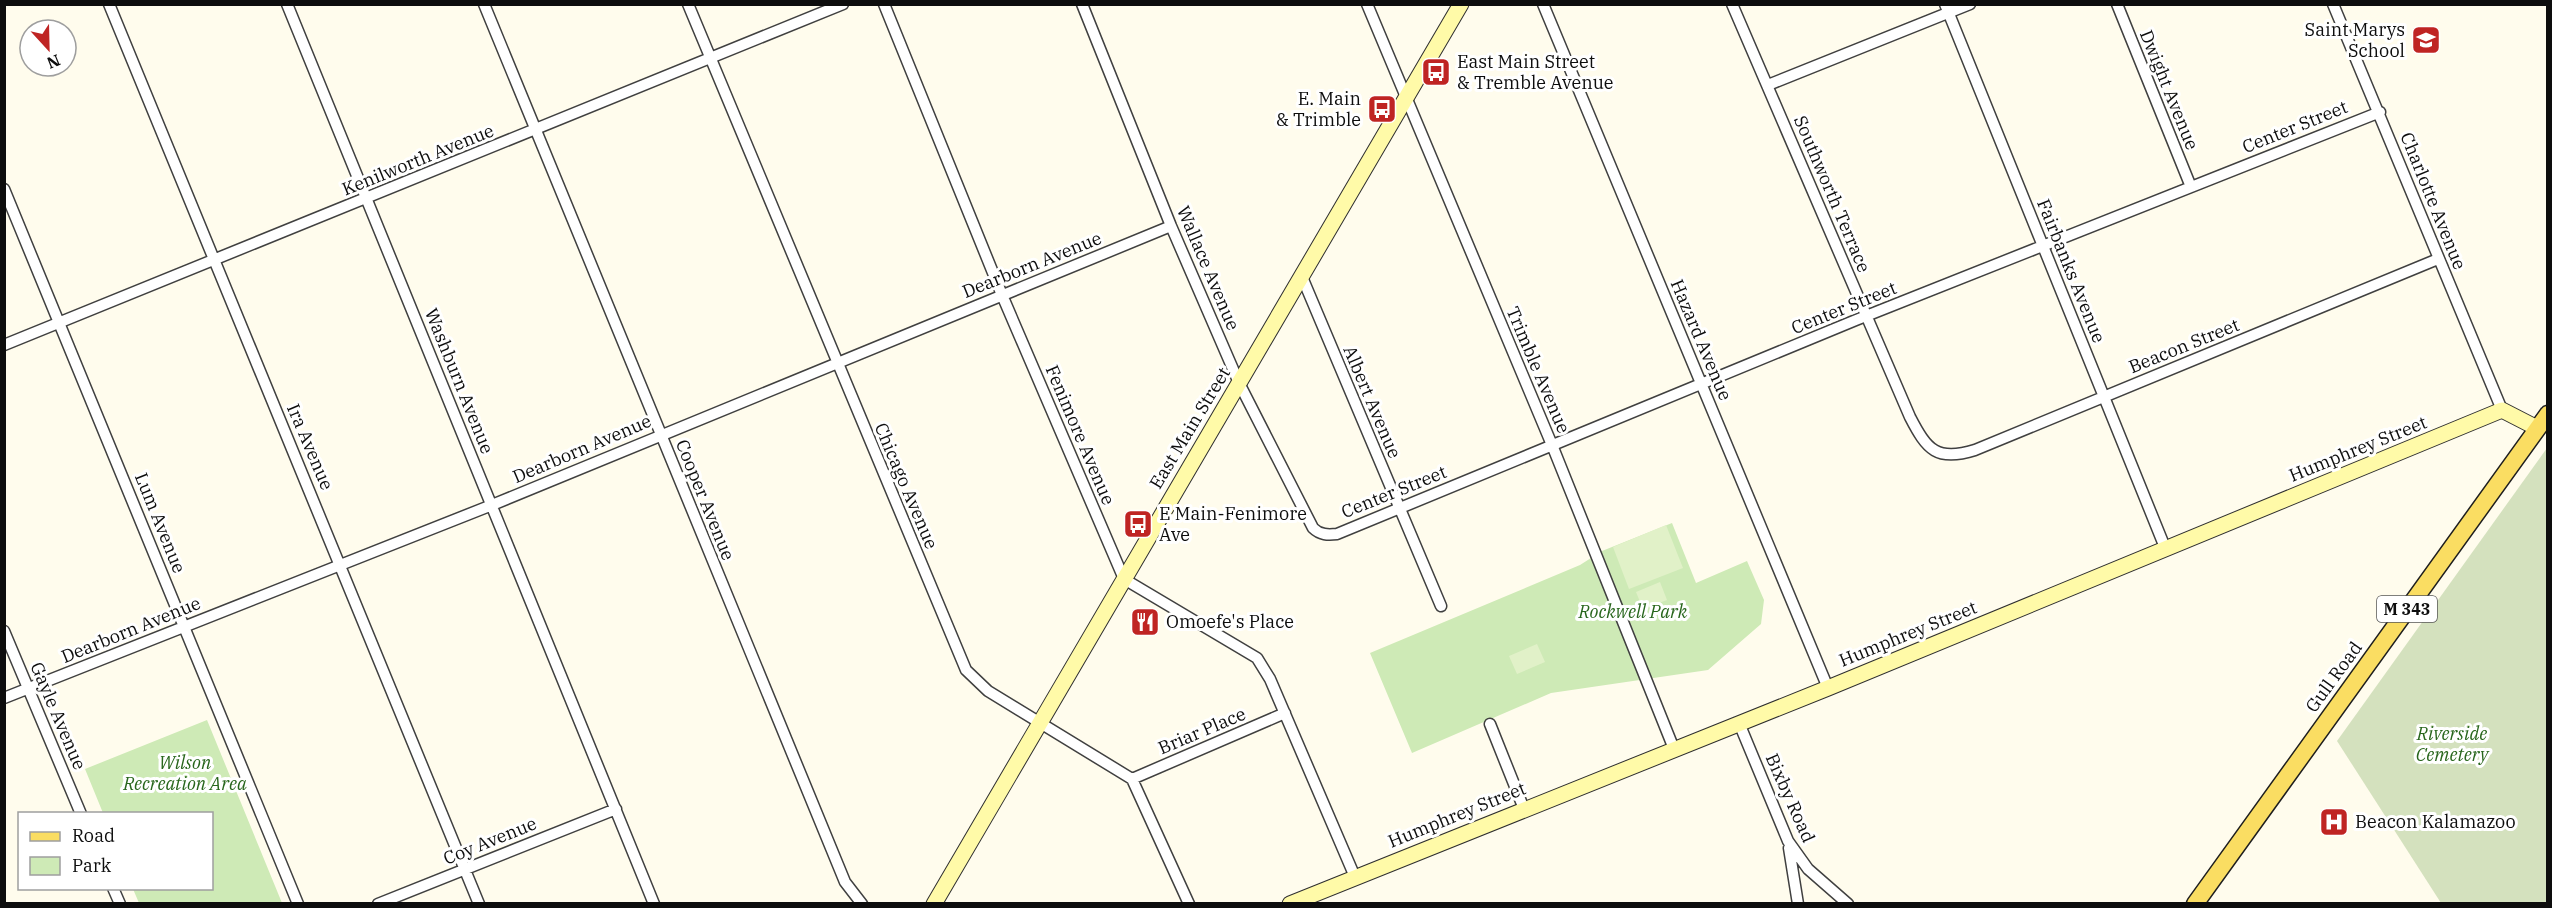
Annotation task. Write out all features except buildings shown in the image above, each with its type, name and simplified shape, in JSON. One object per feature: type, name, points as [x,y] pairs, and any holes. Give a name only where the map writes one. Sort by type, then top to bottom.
[{"type":"main road","name":"Gull Road","points":[[2195,903],[2547,414]]},
{"type":"street","name":"Ira Avenue","points":[[109,4],[479,903]]},
{"type":"street","name":"Washburn Avenue","points":[[287,4],[654,903]]},
{"type":"street","name":"Cooper Avenue","points":[[484,4],[845,882],[861,903]]},
{"type":"street","name":"Chicago Avenue","points":[[688,4],[966,670],[976,682],[1132,779]]},
{"type":"street","name":"Kenilworth Avenue","points":[[4,345],[843,4]]},
{"type":"street","name":"Fenimore Avenue","points":[[884,4],[1002,295],[1124,579]]},
{"type":"street","name":"Wallace Avenue","points":[[1082,4],[1171,226],[1239,383],[1313,528],[1322,534]]},
{"type":"street","name":"Trimble Avenue","points":[[1367,4],[1552,445],[1674,749]]},
{"type":"street","name":"East Main Street","points":[[934,903],[1461,4]]},
{"type":"street","name":"Hazard Avenue","points":[[1543,4],[1828,688]]},
{"type":"street","name":"Southworth Terrace","points":[[1732,4],[1919,434],[1940,454]]},
{"type":"street","points":[[1768,85],[1947,9],[1970,4]]},
{"type":"street","name":"Dwight Avenue","points":[[2117,4],[2191,187]]},
{"type":"street","name":"Charlotte Avenue","points":[[2333,4],[2380,112],[2438,259],[2502,410]]},
{"type":"street","name":"Fairbanks Avenue","points":[[1947,9],[2166,549]]},
{"type":"street","name":"Center Street","points":[[1322,534],[1337,534],[1866,316],[2380,112]]},
{"type":"street","name":"Lum Avenue","points":[[4,189],[298,903]]},
{"type":"street","name":"Dearborn Avenue","points":[[4,698],[492,505],[660,434],[1171,226]]},
{"type":"street","name":"Beacon Street","points":[[1940,454],[1949,456],[1975,450],[2438,259]]},
{"type":"street","name":"Albert Avenue","points":[[1302,277],[1441,606]]},
{"type":"street","points":[[2502,410],[2537,428]]},
{"type":"street","name":"Humphrey Street","points":[[1290,903],[1828,688],[2502,410]]},
{"type":"street","points":[[1124,579],[1250,651],[1270,679],[1355,877]]},
{"type":"street","name":"Gayle Avenue","points":[[4,631],[81,812]]},
{"type":"street","name":"Briar Place","points":[[1132,779],[1285,713]]},
{"type":"street","name":"Bixby Road","points":[[1739,723],[1788,841],[1808,869],[1848,903]]},
{"type":"street","points":[[1490,724],[1524,809]]},
{"type":"street","points":[[1132,779],[1189,903]]},
{"type":"street","name":"Coy Avenue","points":[[378,903],[616,809]]},
{"type":"street","points":[[1788,841],[1798,903]]},
{"type":"green space","name":"Riverside Cemetery","points":[[2547,448],[2547,903],[2441,903],[2337,741]]},
{"type":"green space","name":"Rockwell Park","points":[[1672,523],[1696,583],[1747,561],[1764,600],[1761,624],[1708,670],[1551,693],[1412,753],[1370,653],[1580,565],[1602,551]]},
{"type":"green space","points":[[1666,525],[1683,568],[1629,589],[1613,547]]},
{"type":"green space","points":[[1660,582],[1667,600],[1643,609],[1636,592]]},
{"type":"green space","points":[[1537,644],[1545,662],[1517,674],[1509,656]]},
{"type":"green space","name":"Wilson Recreation Area","points":[[207,720],[282,903],[139,903],[133,890],[213,890],[213,812],[103,812],[85,769]]},
{"type":"place","name":"Saint Marys School","points":[[2426,40]]},
{"type":"place","name":"East Main Street & Tremble Avenue","points":[[1436,72]]},
{"type":"place","name":"E. Main & Trimble","points":[[1382,109]]},
{"type":"place","name":"E Main-Fenimore Ave","points":[[1138,524]]},
{"type":"place","name":"Omoefe's Place","points":[[1145,622]]},
{"type":"place","name":"Beacon Kalamazoo","points":[[2334,822]]}]
